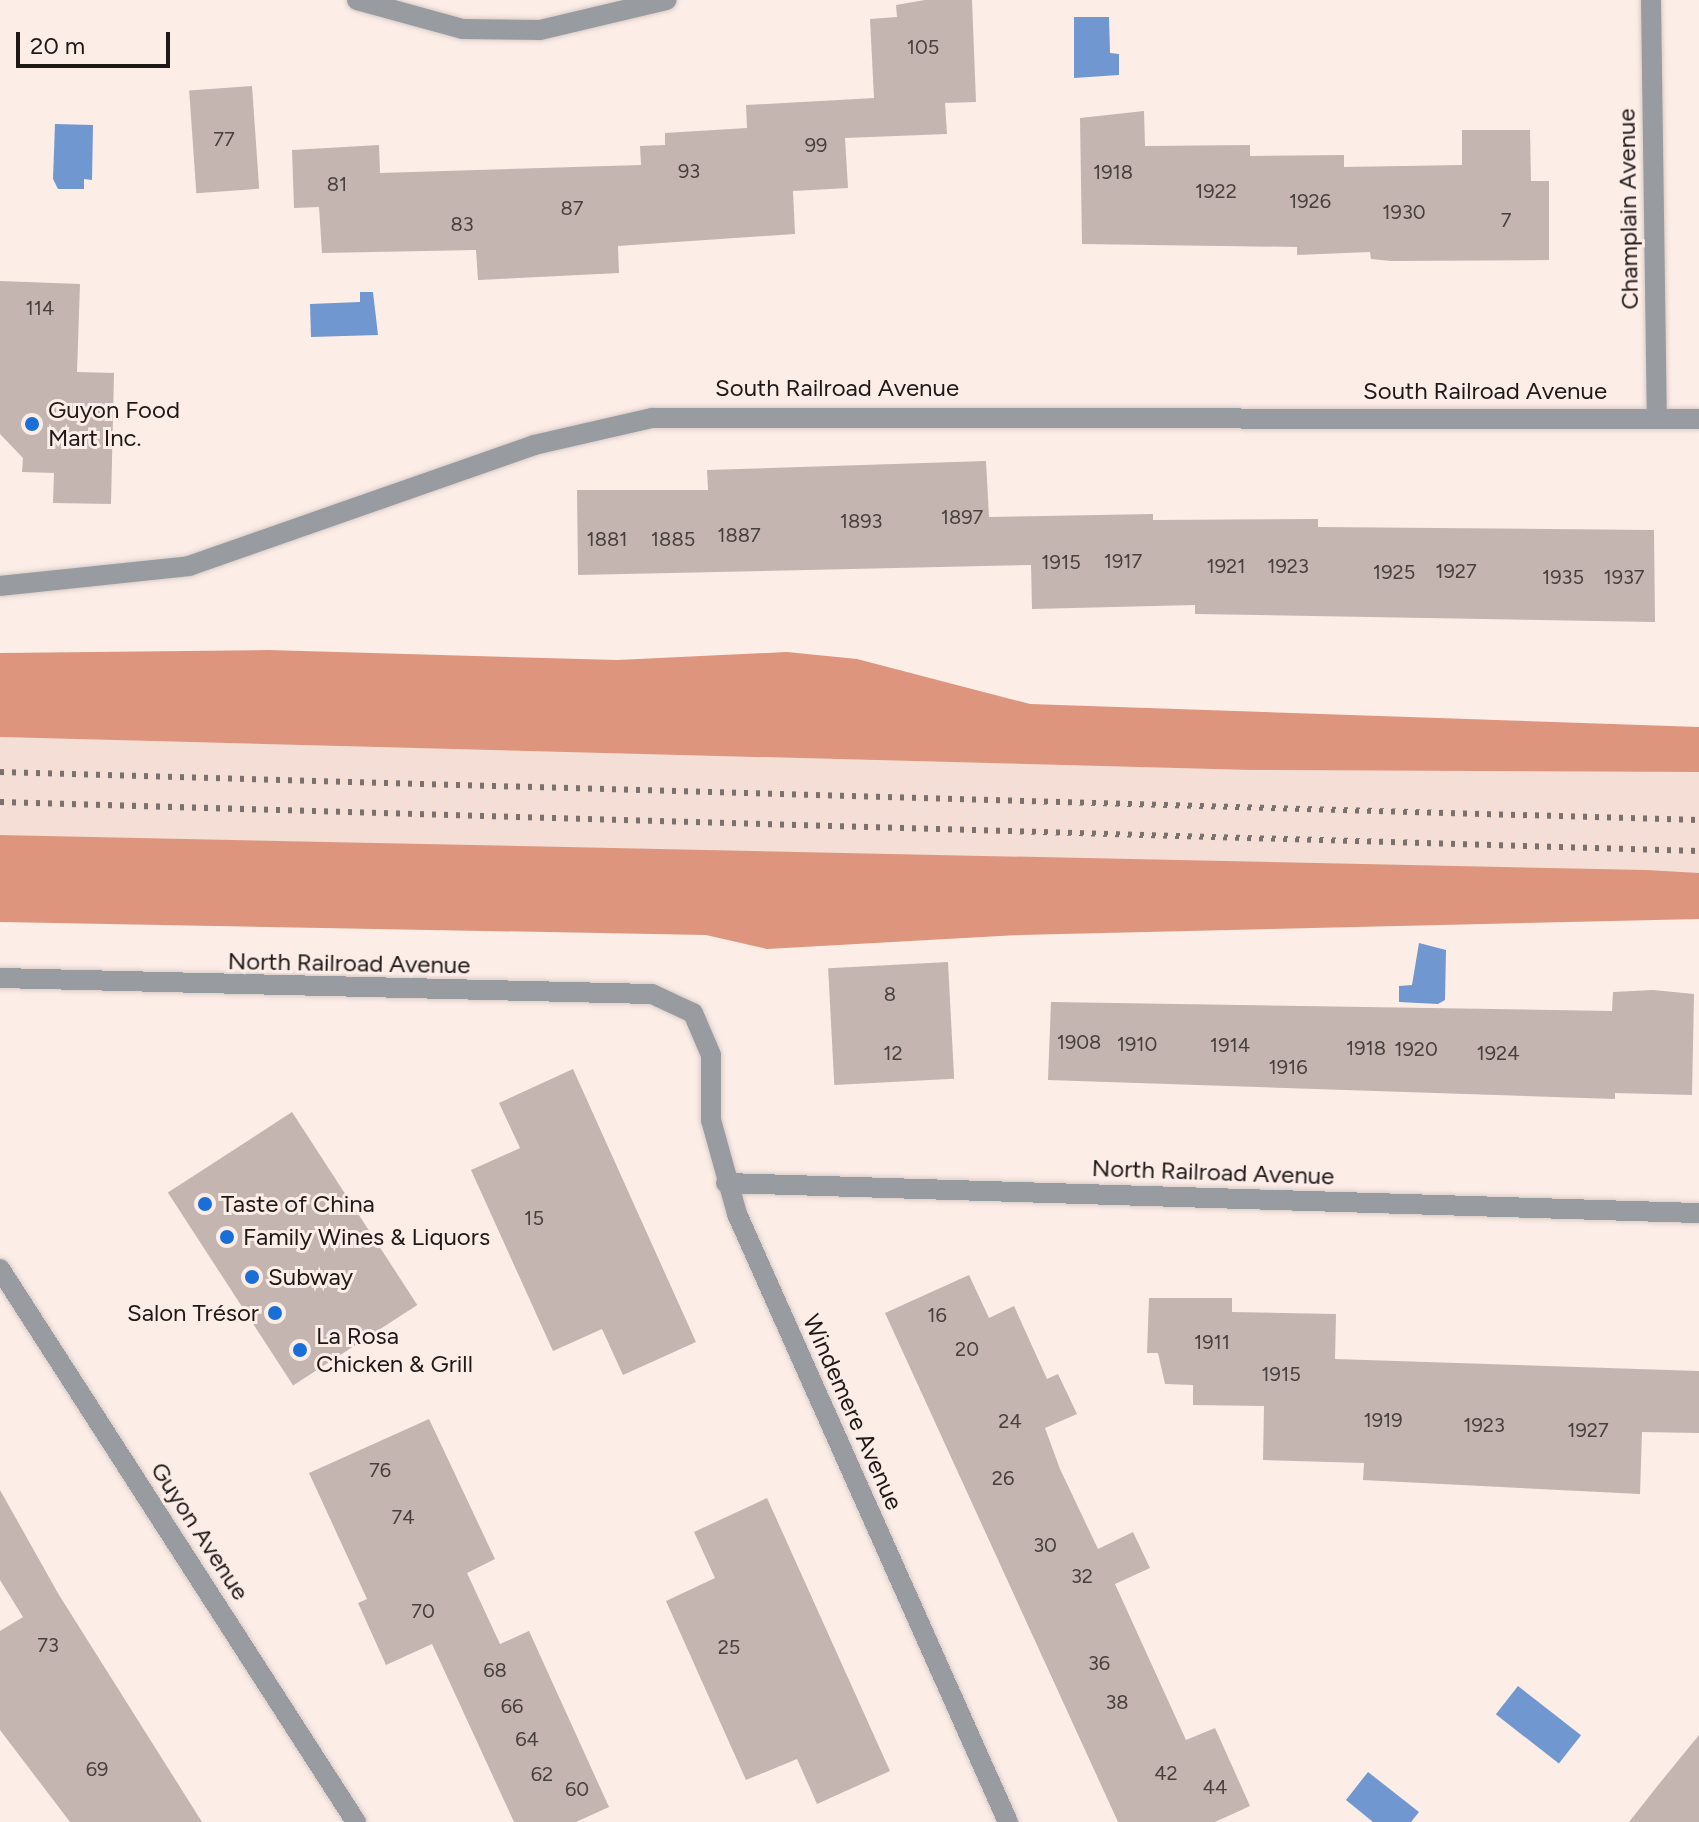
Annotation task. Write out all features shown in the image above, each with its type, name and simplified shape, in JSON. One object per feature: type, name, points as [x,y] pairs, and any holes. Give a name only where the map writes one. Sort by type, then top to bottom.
[{"type":"street","points":[[357,0],[463,29],[540,30],[667,0]]},
{"type":"street","name":"Champlain Avenue","points":[[1651,0],[1657,418]]},
{"type":"street","name":"South Railroad Avenue","points":[[0,586],[189,566],[534,445],[652,418],[1699,419]]},
{"type":"street","name":"North Railroad Avenue","points":[[0,978],[652,994],[693,1013]]},
{"type":"street","name":"Windemere Avenue","points":[[693,1013],[711,1055],[711,1120],[726,1183],[1008,1822]]},
{"type":"street","name":"North Railroad Avenue","points":[[726,1183],[1699,1213]]},
{"type":"street","name":"Guyon Avenue","points":[[0,1269],[356,1822]]},
{"type":"shaded area","points":[[268,650],[617,660],[787,652],[857,659],[1030,704],[1699,727],[1699,772],[1251,770],[0,737],[0,653]]},
{"type":"shaded area","points":[[0,737],[1251,770],[1699,772],[1699,873],[0,835]]},
{"type":"shaded area","points":[[0,835],[1646,870],[1699,873],[1699,919],[1020,935],[767,949],[706,935],[0,922]]},
{"type":"water","points":[[1074,17],[1109,17],[1110,53],[1119,54],[1119,75],[1074,78]]},
{"type":"water","points":[[55,124],[93,125],[92,180],[84,179],[84,189],[58,189],[53,179]]},
{"type":"water","points":[[360,292],[373,292],[378,335],[311,337],[310,304],[360,302]]},
{"type":"water","points":[[1419,943],[1446,950],[1445,1000],[1438,1004],[1399,1002],[1399,986],[1412,985]]},
{"type":"water","points":[[1518,1686],[1581,1735],[1559,1764],[1496,1714]]},
{"type":"water","points":[[1368,1772],[1419,1812],[1411,1822],[1373,1822],[1346,1800]]},
{"type":"building","points":[[925,0],[972,0],[976,102],[945,103],[947,134],[845,138],[848,188],[793,191],[795,234],[618,246],[619,273],[478,280],[476,250],[322,253],[319,207],[294,208],[292,150],[379,145],[380,173],[641,165],[640,146],[665,145],[665,133],[747,128],[746,105],[874,98],[870,19],[897,17],[896,5]]},
{"type":"building","points":[[252,86],[259,189],[196,193],[189,90]]},
{"type":"building","points":[[1144,111],[1145,146],[1250,145],[1250,156],[1344,155],[1344,167],[1462,165],[1462,130],[1530,130],[1531,181],[1549,181],[1549,260],[1391,261],[1371,259],[1370,252],[1297,255],[1297,247],[1082,244],[1080,118]]},
{"type":"building","points":[[0,281],[80,284],[77,372],[114,373],[111,504],[53,503],[54,473],[22,472],[23,458],[0,434]]},
{"type":"building","points":[[986,461],[989,517],[1153,514],[1153,520],[1318,519],[1318,527],[1654,530],[1655,622],[1195,614],[1195,605],[1032,609],[1031,565],[578,575],[577,490],[708,490],[707,470]]},
{"type":"building","points":[[948,962],[954,1079],[834,1085],[828,968]]},
{"type":"building","points":[[1653,990],[1694,994],[1692,1095],[1615,1093],[1615,1099],[1048,1080],[1051,1002],[1612,1011],[1613,992]]},
{"type":"building","points":[[573,1069],[696,1342],[623,1375],[602,1329],[553,1351],[471,1170],[520,1148],[499,1103]]},
{"type":"building","points":[[292,1112],[417,1305],[293,1386],[168,1193]]},
{"type":"building","points":[[969,1275],[989,1318],[1014,1306],[1047,1379],[1058,1374],[1077,1414],[1045,1428],[1060,1469],[1098,1549],[1133,1532],[1150,1568],[1115,1584],[1186,1740],[1215,1728],[1250,1806],[1215,1822],[1118,1822],[885,1313]]},
{"type":"building","points":[[1149,1298],[1232,1298],[1232,1312],[1336,1314],[1335,1359],[1699,1371],[1699,1433],[1642,1432],[1640,1494],[1363,1480],[1364,1463],[1263,1460],[1264,1406],[1193,1405],[1193,1385],[1165,1384],[1158,1353],[1147,1353]]},
{"type":"building","points":[[429,1419],[495,1559],[467,1573],[500,1644],[529,1631],[609,1807],[576,1822],[514,1822],[432,1644],[386,1665],[358,1603],[367,1599],[309,1473]]},
{"type":"building","points":[[0,1490],[59,1595],[202,1822],[70,1822],[0,1730],[0,1631],[23,1617],[0,1580]]},
{"type":"building","points":[[767,1498],[890,1771],[817,1804],[797,1759],[746,1780],[666,1601],[715,1578],[694,1532]]},
{"type":"building","points":[[1699,1735],[1699,1822],[1629,1822],[1659,1784]]},
{"type":"railway","points":[[0,772],[1699,820]]},
{"type":"railway","points":[[0,802],[1699,851]]},
{"type":"place","name":"Guyon Food Mart Inc.","points":[[32,424]]},
{"type":"place","name":"Taste of China","points":[[205,1204]]},
{"type":"place","name":"Family Wines & Liquors","points":[[227,1237]]},
{"type":"place","name":"Subway","points":[[252,1277]]},
{"type":"place","name":"Salon Trésor","points":[[275,1313]]},
{"type":"place","name":"La Rosa Chicken & Grill","points":[[300,1350]]}]
